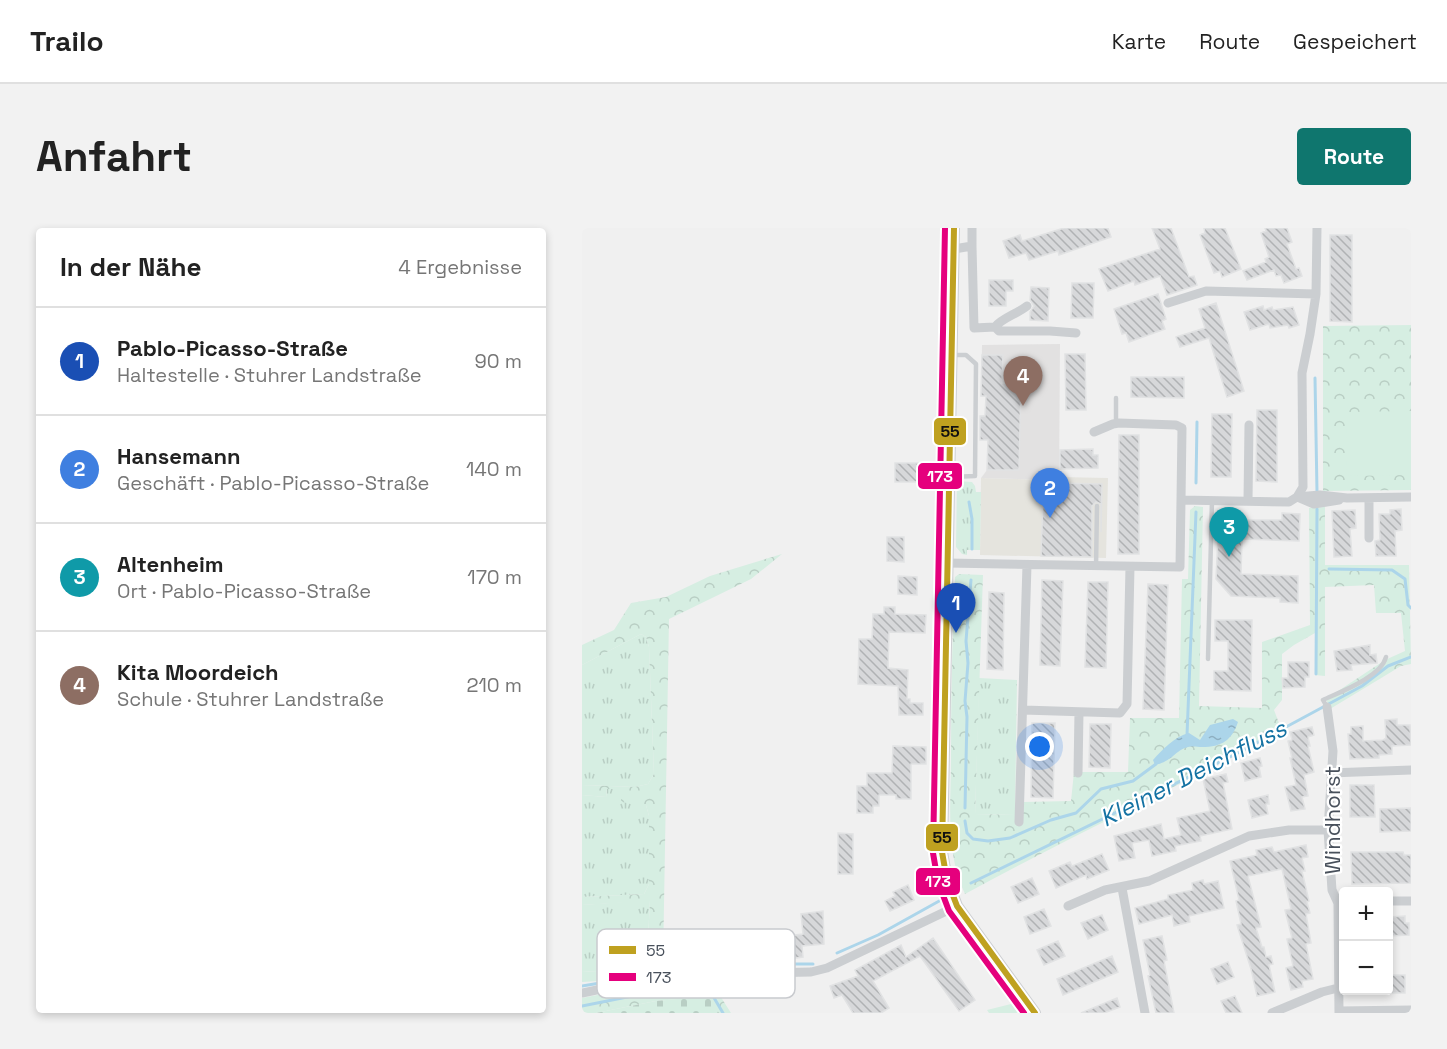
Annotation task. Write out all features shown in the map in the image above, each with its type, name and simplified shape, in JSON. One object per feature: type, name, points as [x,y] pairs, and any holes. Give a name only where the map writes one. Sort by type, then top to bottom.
[{"type":"main road","points":[[954,228],[942,852],[947,880],[957,906],[1035,1013]]},
{"type":"street","points":[[972,228],[974,328],[995,327],[1027,306]]},
{"type":"street","points":[[1181,500],[1289,502],[1297,497],[1303,488],[1302,373],[1316,294],[1317,228]]},
{"type":"street","points":[[954,249],[972,246]]},
{"type":"street","points":[[1168,303],[1206,291],[1316,294]]},
{"type":"street","points":[[995,327],[999,331],[1076,333]]},
{"type":"street","points":[[947,563],[1180,567],[1182,428],[1176,425],[1116,424],[1094,432]]},
{"type":"street","points":[[1248,500],[1249,425]]},
{"type":"street","points":[[1297,497],[1320,495],[1347,498],[1411,497]]},
{"type":"street","points":[[1369,498],[1369,538]]},
{"type":"street","points":[[1019,822],[1027,565]]},
{"type":"street","points":[[1023,710],[1120,713],[1127,704],[1130,567]]},
{"type":"street","name":"Windhorst","points":[[1325,703],[1333,751],[1328,830],[1332,890],[1339,900]]},
{"type":"street","points":[[1078,773],[1079,711]]},
{"type":"street","points":[[1330,773],[1411,770]]},
{"type":"street","points":[[1068,906],[1105,890],[1149,881],[1250,836],[1289,830],[1328,830]]},
{"type":"street","points":[[1122,888],[1145,1013]]},
{"type":"street","points":[[1393,901],[1411,901]]},
{"type":"street","points":[[795,972],[811,972],[827,968],[957,906]]},
{"type":"street","name":"Windhorst","points":[[1339,1012],[1340,941]]},
{"type":"street","points":[[1272,1013],[1322,992],[1338,988]]},
{"type":"street","points":[[582,993],[597,990]]},
{"type":"street","points":[[1339,1012],[1411,1010]]},
{"type":"lane","points":[[950,477],[975,476],[976,364],[966,355],[952,355]]},
{"type":"lane","points":[[1116,398],[1116,424]]},
{"type":"lane","points":[[1208,659],[1212,500]]},
{"type":"lane","points":[[1096,567],[1097,506]]},
{"type":"lane","points":[[1325,703],[1364,679],[1382,665],[1386,657]]},
{"type":"shaded area","points":[[1060,344],[1059,480],[981,478],[987,470],[994,440],[980,440],[980,416],[985,415],[986,397],[981,396],[982,345]]},
{"type":"shaded area","points":[[1059,477],[1108,478],[1106,558],[980,555],[981,478],[1059,480]]},
{"type":"green space","points":[[1411,325],[1411,490],[1323,491],[1323,326]]},
{"type":"green space","points":[[1411,411],[1411,475],[1347,476],[1346,412]]},
{"type":"green space","points":[[957,481],[972,482],[976,492],[981,492],[980,550],[967,550],[967,555],[962,554],[956,547]]},
{"type":"green space","points":[[1195,506],[1203,507],[1199,706],[1262,708],[1262,642],[1310,625],[1309,508],[1325,507],[1325,565],[1409,565],[1411,664],[1401,666],[1330,709],[1326,699],[1385,660],[1405,651],[1401,613],[1376,613],[1374,585],[1325,587],[1325,676],[1315,675],[1315,633],[1282,654],[1282,700],[1274,710],[1282,731],[965,894],[954,862],[950,828],[955,577],[959,574],[983,575],[975,814],[1022,815],[1023,802],[1071,801],[1074,772],[1128,772],[1130,718],[1179,718],[1182,579],[1188,579],[1190,510]]},
{"type":"green space","points":[[782,554],[751,579],[669,619],[664,929],[649,929],[650,901],[582,905],[582,897],[644,894],[649,884],[649,816],[646,805],[621,802],[621,789],[607,789],[606,797],[582,795],[582,785],[635,787],[648,784],[654,774],[649,647],[646,637],[641,634],[582,665],[582,645],[614,630],[631,603],[666,597],[710,576]]},
{"type":"green space","points":[[641,634],[646,637],[649,647],[654,774],[648,784],[635,787],[582,785],[582,665]]},
{"type":"green space","points":[[979,678],[1017,680],[1015,815],[975,814]]},
{"type":"green space","points":[[607,789],[622,789],[646,805],[649,816],[649,884],[644,894],[582,897],[582,795],[606,797]]},
{"type":"green space","points":[[650,900],[648,929],[597,929],[597,971],[582,972],[582,905]]},
{"type":"green space","points":[[597,971],[597,981],[582,982],[582,972]]},
{"type":"green space","points":[[597,995],[597,998],[691,998],[656,1001],[596,1013],[582,1013],[582,998]]},
{"type":"green space","points":[[704,998],[721,998],[731,1013],[713,1013]]},
{"type":"green space","points":[[709,998],[719,1013],[596,1013],[656,1001]]},
{"type":"green space","points":[[1015,1003],[1021,1013],[989,1013],[987,1010]]},
{"type":"water","points":[[1233,719],[1238,722],[1233,734],[1221,744],[1209,747],[1188,747],[1155,765],[1153,760],[1178,737],[1189,733],[1200,740],[1210,725]]},
{"type":"building","points":[[1064,228],[1108,228],[1111,237],[1059,255],[1058,251],[1029,260],[1026,253],[1009,258],[1003,241],[1020,235],[1022,241]]},
{"type":"building","points":[[1152,228],[1171,228],[1189,277],[1194,276],[1197,285],[1167,295],[1160,276],[1135,285],[1134,281],[1108,291],[1099,269],[1160,249]]},
{"type":"building","points":[[1204,228],[1225,228],[1241,269],[1222,277],[1220,271],[1214,273],[1200,235],[1205,233]]},
{"type":"building","points":[[1265,228],[1287,228],[1292,242],[1287,244],[1296,269],[1299,268],[1302,276],[1284,283],[1281,275],[1276,276],[1274,270],[1247,280],[1243,271],[1266,262],[1265,259],[1269,257],[1261,233],[1266,231]]},
{"type":"building","points":[[1330,235],[1352,235],[1352,322],[1330,321]]},
{"type":"building","points":[[989,280],[1013,280],[1013,291],[1006,291],[1006,306],[989,306]]},
{"type":"building","points":[[1072,283],[1094,283],[1093,318],[1071,318]]},
{"type":"building","points":[[1031,287],[1049,288],[1048,321],[1030,320],[1030,312],[1034,306],[1030,300]]},
{"type":"building","points":[[1158,294],[1166,319],[1162,321],[1165,329],[1129,342],[1126,333],[1122,334],[1114,309]]},
{"type":"building","points":[[1216,303],[1244,391],[1227,397],[1209,338],[1180,347],[1176,337],[1205,328],[1199,309]]},
{"type":"building","points":[[1263,306],[1264,310],[1272,307],[1273,310],[1293,307],[1299,325],[1289,328],[1288,325],[1270,328],[1269,324],[1250,330],[1244,312]]},
{"type":"building","points":[[1065,354],[1085,354],[1086,410],[1066,410]]},
{"type":"building","points":[[982,355],[1003,355],[1002,383],[1021,383],[1019,470],[987,470],[988,440],[980,440],[980,416],[985,416],[986,396],[981,396]]},
{"type":"building","points":[[1131,377],[1184,377],[1184,398],[1131,397]]},
{"type":"building","points":[[1257,410],[1277,410],[1277,482],[1256,481]]},
{"type":"building","points":[[1212,414],[1232,414],[1231,477],[1211,477]]},
{"type":"building","points":[[1119,435],[1139,435],[1139,554],[1118,554]]},
{"type":"building","points":[[1093,449],[1093,455],[1098,455],[1098,468],[1060,469],[1060,450]]},
{"type":"building","points":[[895,463],[929,463],[929,482],[895,482]]},
{"type":"building","points":[[1054,483],[1102,484],[1101,532],[1101,504],[1096,502],[1092,506],[1092,557],[1041,556],[1043,499],[1054,499]]},
{"type":"building","points":[[1401,509],[1402,530],[1395,531],[1396,556],[1376,556],[1375,541],[1380,540],[1379,514],[1390,514],[1390,510]]},
{"type":"building","points":[[1355,510],[1356,528],[1350,529],[1352,556],[1334,557],[1332,511]]},
{"type":"building","points":[[1282,513],[1300,514],[1299,541],[1242,539],[1241,574],[1298,576],[1298,603],[1280,602],[1280,598],[1231,596],[1216,579],[1218,536],[1234,520],[1282,520]]},
{"type":"building","points":[[887,537],[904,537],[904,562],[887,561]]},
{"type":"building","points":[[898,576],[917,577],[917,595],[898,594]]},
{"type":"building","points":[[1042,580],[1063,581],[1060,666],[1040,665]]},
{"type":"building","points":[[1088,582],[1108,582],[1106,668],[1085,667]]},
{"type":"building","points":[[1148,584],[1168,585],[1164,710],[1143,709]]},
{"type":"building","points":[[989,592],[1004,593],[1003,670],[987,669]]},
{"type":"building","points":[[884,607],[895,607],[895,614],[926,615],[925,633],[889,632],[888,668],[908,670],[907,699],[910,699],[910,703],[923,703],[923,715],[899,715],[898,686],[858,684],[859,639],[872,639],[873,614],[884,614]]},
{"type":"building","points":[[1215,620],[1252,620],[1251,691],[1214,690],[1214,671],[1228,671],[1228,641],[1215,641]]},
{"type":"building","points":[[1370,645],[1370,655],[1376,654],[1377,663],[1351,665],[1352,670],[1337,671],[1334,651]]},
{"type":"building","points":[[1288,662],[1309,662],[1309,677],[1305,677],[1305,687],[1283,688],[1282,678],[1288,678]]},
{"type":"building","points":[[1397,719],[1397,725],[1410,725],[1411,745],[1392,746],[1392,754],[1379,755],[1379,758],[1350,759],[1348,734],[1351,734],[1351,727],[1363,726],[1363,741],[1383,740],[1386,738],[1385,720]]},
{"type":"building","points":[[1032,723],[1055,723],[1053,798],[1031,797]]},
{"type":"building","points":[[1090,724],[1111,724],[1110,768],[1089,767]]},
{"type":"building","points":[[1312,727],[1314,735],[1308,737],[1310,746],[1308,746],[1314,772],[1304,775],[1308,796],[1302,797],[1305,809],[1291,811],[1285,787],[1296,785],[1288,741],[1292,740],[1290,732]]},
{"type":"building","points":[[893,746],[926,747],[926,764],[911,764],[911,799],[896,799],[896,795],[879,795],[879,806],[873,806],[873,813],[857,813],[857,786],[867,786],[867,773],[892,773]]},
{"type":"building","points":[[1260,758],[1261,777],[1245,781],[1241,763]]},
{"type":"building","points":[[1226,774],[1228,782],[1223,783],[1232,829],[1200,836],[1201,841],[1175,846],[1176,851],[1152,856],[1149,840],[1132,843],[1135,858],[1119,861],[1114,836],[1161,824],[1164,839],[1181,835],[1177,818],[1210,811],[1203,779]]},
{"type":"building","points":[[1350,785],[1374,785],[1375,817],[1350,817]]},
{"type":"building","points":[[1268,795],[1269,804],[1266,804],[1268,814],[1252,818],[1248,800]]},
{"type":"building","points":[[1411,808],[1411,831],[1380,832],[1380,809]]},
{"type":"building","points":[[838,833],[853,834],[853,874],[838,874]]},
{"type":"building","points":[[1306,845],[1308,857],[1302,858],[1305,871],[1302,871],[1309,901],[1307,902],[1310,913],[1306,914],[1311,943],[1306,944],[1313,979],[1302,981],[1303,987],[1291,990],[1286,968],[1293,966],[1287,939],[1292,938],[1285,910],[1291,909],[1282,869],[1248,876],[1261,927],[1256,928],[1266,957],[1271,956],[1273,964],[1269,965],[1275,992],[1257,996],[1237,925],[1241,924],[1236,901],[1239,900],[1230,861],[1257,855],[1256,850],[1272,847],[1274,852]]},
{"type":"building","points":[[1351,852],[1403,852],[1404,855],[1411,855],[1411,883],[1352,884]]},
{"type":"building","points":[[1102,854],[1109,870],[1087,879],[1086,875],[1056,888],[1049,871],[1070,862],[1072,866]]},
{"type":"building","points":[[1032,878],[1039,894],[1018,903],[1011,887]]},
{"type":"building","points":[[1203,880],[1204,884],[1218,881],[1224,908],[1189,916],[1190,922],[1174,926],[1172,915],[1139,924],[1135,908],[1168,899],[1168,895],[1193,890],[1192,883]]},
{"type":"building","points":[[908,885],[914,900],[890,911],[885,901],[895,896],[893,892]]},
{"type":"building","points":[[1044,909],[1051,926],[1030,934],[1024,917]]},
{"type":"building","points":[[823,911],[824,944],[802,946],[803,957],[795,958],[795,935],[803,934],[801,914]]},
{"type":"building","points":[[1102,915],[1108,930],[1088,939],[1081,923]]},
{"type":"building","points":[[1405,916],[1405,923],[1409,923],[1409,935],[1393,936],[1393,917]]},
{"type":"building","points":[[1162,936],[1167,960],[1164,961],[1174,1013],[1156,1013],[1148,976],[1150,975],[1143,940]]},
{"type":"building","points":[[933,938],[975,1000],[959,1011],[920,956],[873,981],[889,1008],[881,1013],[853,1013],[842,995],[834,998],[830,986],[858,976],[855,970],[901,945],[906,957]]},
{"type":"building","points":[[1058,941],[1065,956],[1044,965],[1037,950]]},
{"type":"building","points":[[1112,956],[1118,972],[1063,995],[1057,979]]},
{"type":"building","points":[[1228,962],[1234,977],[1217,984],[1211,969]]},
{"type":"building","points":[[1393,975],[1405,975],[1405,993],[1393,993]]},
{"type":"building","points":[[1235,996],[1242,1013],[1226,1013],[1221,1001]]},
{"type":"building","points":[[1117,998],[1120,1007],[1104,1013],[1081,1013]]},
{"type":"waterway","points":[[1315,378],[1317,492]]},
{"type":"waterway","points":[[1196,483],[1197,422]]},
{"type":"waterway","points":[[969,502],[972,519],[972,549]]},
{"type":"waterway","points":[[1316,674],[1317,509]]},
{"type":"waterway","points":[[1187,735],[1196,512]]},
{"type":"waterway","points":[[1329,569],[1392,570],[1405,579],[1408,605],[1411,608]]},
{"type":"waterway","points":[[965,808],[967,717],[965,701],[968,663],[966,641],[971,580]]},
{"type":"waterway","name":"Kleiner Deichfluss","points":[[971,883],[1236,754],[1362,686],[1388,666],[1411,657]]},
{"type":"waterway","points":[[965,821],[967,833],[973,839],[988,841],[1010,838],[1051,820],[1076,813],[1101,789],[1133,781],[1156,764]]},
{"type":"waterway","name":"Kleiner Deichfluss","points":[[837,953],[878,935],[941,900]]},
{"type":"waterway","name":"Kleiner Deichfluss","points":[[795,964],[813,964]]},
{"type":"waterway","name":"Kleiner Deichfluss","points":[[582,986],[597,984]]},
{"type":"waterway","points":[[582,1006],[622,998]]},
{"type":"waterway","points":[[714,998],[723,1013]]},
{"type":"transit line","name":"173","points":[[945,228],[933,853],[938,882],[949,911],[1024,1013]]},
{"type":"transit line","name":"55","points":[[954,228],[942,852],[947,880],[957,906],[1035,1013]]},
{"type":"place","name":"Kita Moordeich","points":[[1023,406]]},
{"type":"place","name":"Hansemann","points":[[1050,518]]},
{"type":"place","name":"Altenheim","points":[[1229,557]]},
{"type":"place","name":"Pablo-Picasso-Straße","points":[[956,633]]}]
